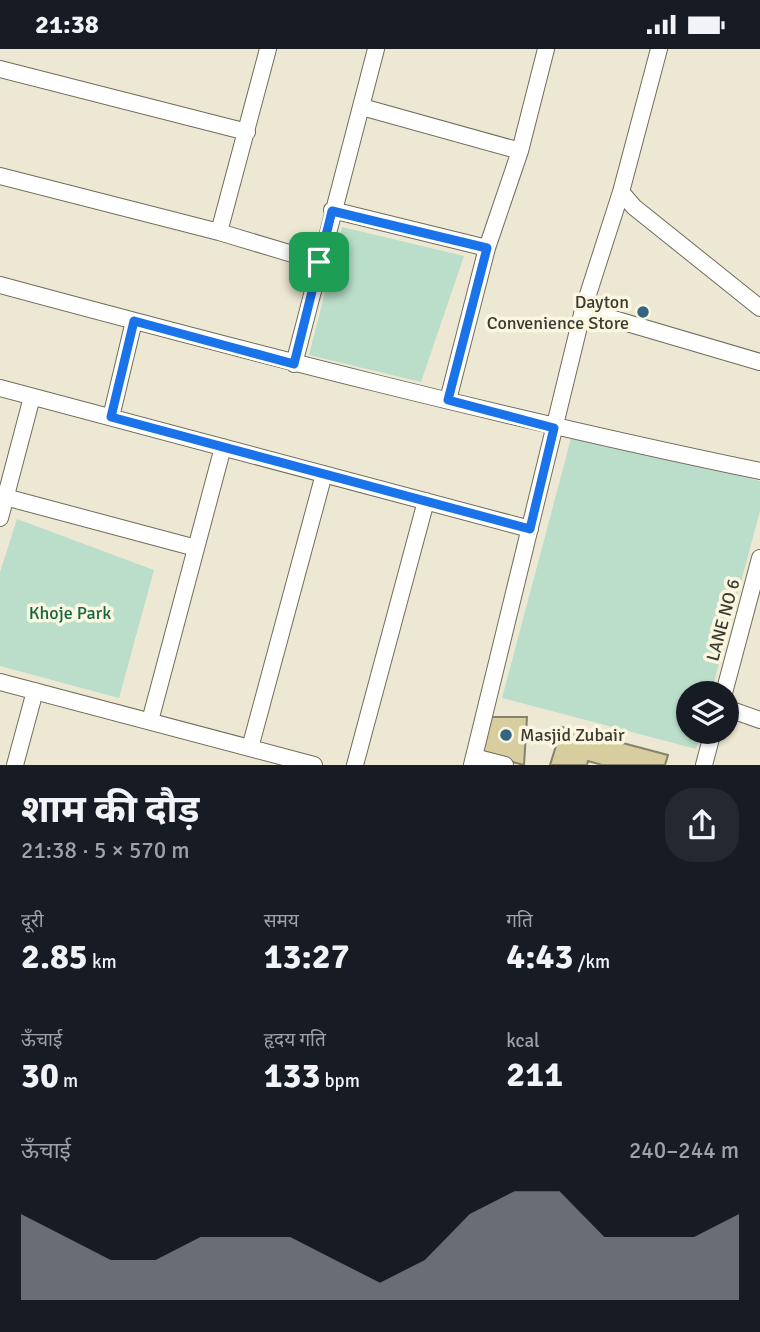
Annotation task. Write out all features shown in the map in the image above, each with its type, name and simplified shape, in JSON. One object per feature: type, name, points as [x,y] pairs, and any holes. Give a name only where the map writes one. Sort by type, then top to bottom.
[{"type":"street","points":[[219,232],[268,49]]},
{"type":"street","points":[[294,364],[376,49]]},
{"type":"street","points":[[448,400],[487,248],[520,151],[546,49]]},
{"type":"street","points":[[505,765],[473,761],[583,310],[621,192],[659,49]]},
{"type":"street","points":[[0,69],[247,132]]},
{"type":"street","points":[[362,107],[520,151]]},
{"type":"street","points":[[0,176],[219,232],[319,262]]},
{"type":"street","points":[[621,192],[634,207],[760,308]]},
{"type":"street","points":[[332,211],[487,248]]},
{"type":"street","points":[[0,285],[294,364],[554,428],[760,471]]},
{"type":"street","points":[[583,310],[760,362]]},
{"type":"street","points":[[111,417],[134,321]]},
{"type":"street","points":[[0,388],[530,529]]},
{"type":"street","points":[[0,517],[32,397]]},
{"type":"street","points":[[149,721],[223,447]]},
{"type":"street","points":[[250,748],[324,474]]},
{"type":"street","points":[[5,497],[196,548]]},
{"type":"street","points":[[355,765],[426,501]]},
{"type":"street","name":"LANE NO 6","points":[[727,681],[760,558]]},
{"type":"street","points":[[0,682],[314,765]]},
{"type":"street","points":[[15,765],[35,691]]},
{"type":"street","points":[[739,713],[760,720]]},
{"type":"street","points":[[704,765],[710,744]]},
{"type":"green space","points":[[342,227],[464,256],[421,382],[309,355]]},
{"type":"green space","points":[[573,431],[760,481],[760,511],[714,681],[676,681],[676,744],[502,698]]},
{"type":"green space","name":"Khoje Park","points":[[17,519],[154,570],[119,698],[0,666],[0,572]]},
{"type":"green space","points":[[677,744],[697,744],[696,749]]},
{"type":"building","name":"Masjid Zubair","points":[[490,717],[527,717],[524,765],[481,754]]},
{"type":"building","points":[[562,727],[668,755],[665,765],[602,765],[588,761],[587,765],[550,765]]},
{"type":"place","name":"Dayton Convenience Store","points":[[643,312]]},
{"type":"place","name":"Masjid Zubair","points":[[506,735]]},
{"type":"route","points":[[332,211],[487,248],[448,400],[554,428],[530,529],[111,417],[134,321],[294,364],[319,262],[332,211]]}]
